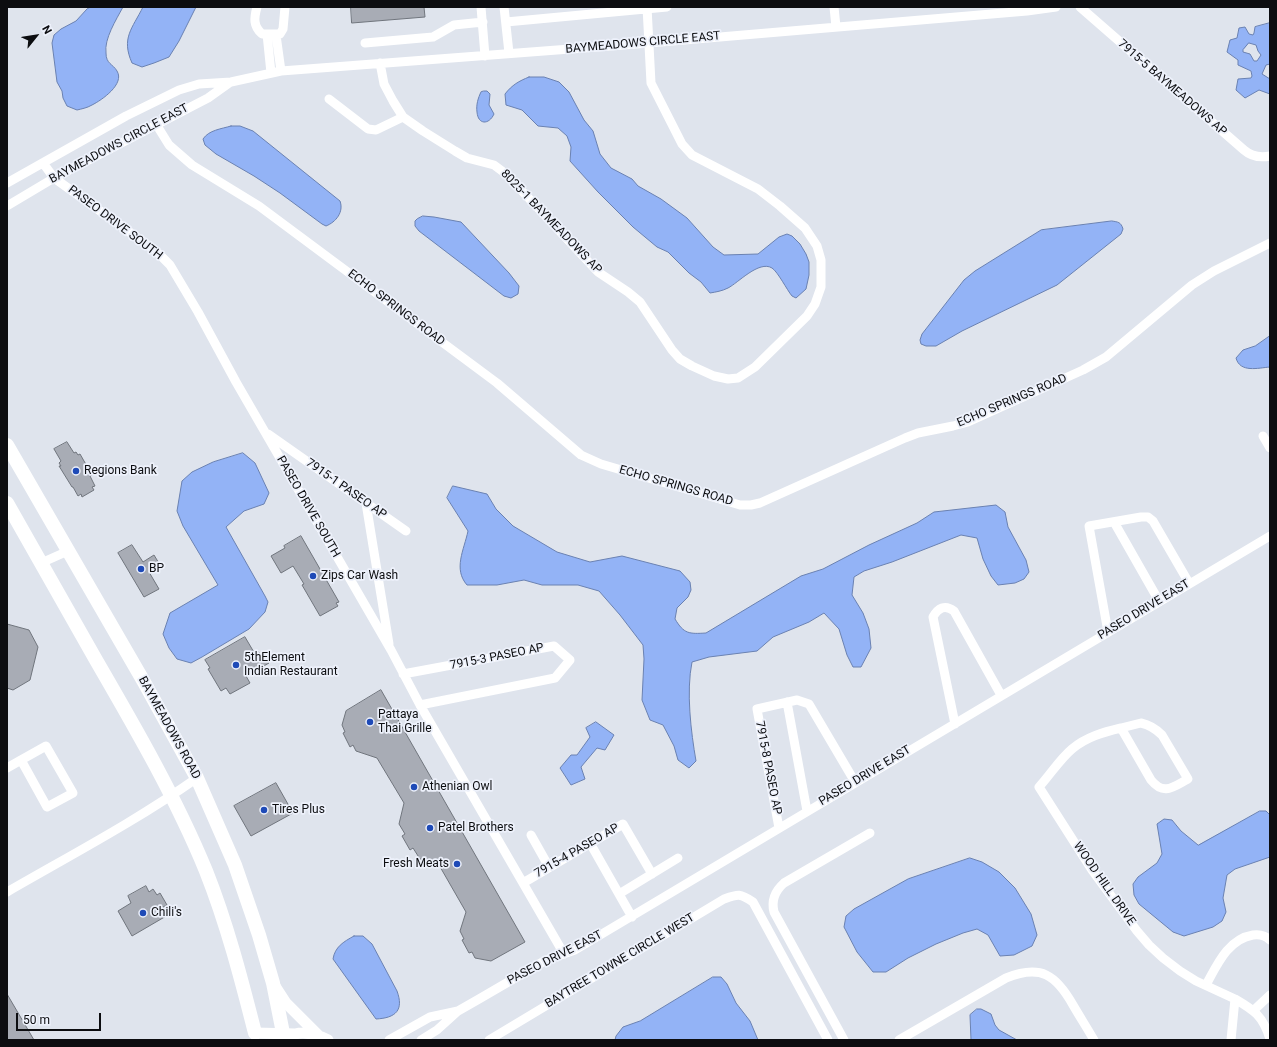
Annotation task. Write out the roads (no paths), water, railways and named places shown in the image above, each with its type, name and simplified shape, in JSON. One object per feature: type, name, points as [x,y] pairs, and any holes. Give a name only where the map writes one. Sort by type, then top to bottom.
[{"type":"main road","name":"BAYMEADOWS ROAD","points":[[7,445],[144,682],[197,778],[235,865],[259,935],[273,983],[283,1033]]},
{"type":"main road","points":[[7,503],[143,742],[172,796],[206,872],[232,946],[255,1033]]},
{"type":"street","points":[[257,7],[254,17],[255,24],[262,34],[280,34],[283,29],[285,7]]},
{"type":"street","points":[[481,7],[485,56]]},
{"type":"street","points":[[504,7],[509,53]]},
{"type":"street","points":[[506,22],[667,7]]},
{"type":"street","points":[[834,7],[836,27]]},
{"type":"street","name":"BAYMEADOWS CIRCLE EAST","points":[[7,183],[126,116],[179,90],[200,84],[231,82],[281,71],[649,43],[1054,7]]},
{"type":"street","name":"7915-5 BAYMEADOWS AP","points":[[1080,7],[1250,155],[1261,158],[1270,156]]},
{"type":"street","name":"8025-1 BAYMEADOWS AP","points":[[380,63],[384,84],[403,116],[423,131],[467,158],[494,165],[506,174],[598,272],[640,302],[672,350],[680,359],[714,376],[728,379],[738,378],[755,367],[807,316],[815,304],[821,287],[821,260],[819,251],[805,228],[758,189],[692,155],[686,150],[678,138],[651,83],[647,8]]},
{"type":"street","points":[[365,43],[433,37],[454,24],[483,22]]},
{"type":"street","points":[[271,34],[281,71]]},
{"type":"street","points":[[271,34],[271,73]]},
{"type":"street","name":"BAYMEADOWS CIRCLE EAST","points":[[7,206],[54,178],[208,98],[231,82]]},
{"type":"street","points":[[329,99],[368,129],[376,130],[403,116]]},
{"type":"street","name":"ECHO SPRINGS ROAD","points":[[156,124],[169,145],[192,165],[266,210],[497,383],[582,455],[601,464],[740,505],[760,503],[918,433],[968,422],[1083,370],[1106,357],[1192,285],[1214,271],[1270,243]]},
{"type":"street","name":"PASEO DRIVE SOUTH","points":[[43,163],[54,178],[156,251],[170,264],[391,650],[420,705],[564,954]]},
{"type":"street","name":"7915-1 PASEO AP","points":[[265,432],[406,531]]},
{"type":"street","points":[[1263,436],[1270,448]]},
{"type":"street","points":[[366,503],[391,650]]},
{"type":"street","points":[[1108,632],[1089,526],[1148,517],[1153,521],[1189,583]]},
{"type":"street","points":[[1114,522],[1159,601]]},
{"type":"street","name":"PASEO DRIVE EAST","points":[[421,1040],[437,1030],[458,1011],[546,960],[575,950],[1270,536]]},
{"type":"street","points":[[41,563],[68,551]]},
{"type":"street","points":[[955,724],[933,616],[936,610],[943,607],[954,611],[1001,695]]},
{"type":"street","name":"7915-3 PASEO AP","points":[[403,674],[554,646],[570,660],[555,678],[420,705]]},
{"type":"street","name":"7915-8 PASEO AP","points":[[779,828],[757,709],[797,700],[809,704],[856,782]]},
{"type":"street","points":[[787,702],[807,811]]},
{"type":"street","points":[[1141,723],[1150,725],[1156,729],[1162,735],[1188,779],[1169,789],[1161,789],[1155,786],[1120,728],[1141,723]]},
{"type":"street","name":"WOOD HILL DRIVE","points":[[1120,728],[1094,736],[1072,749],[1039,787],[1092,870],[1137,931],[1163,958],[1180,971],[1254,1010]]},
{"type":"street","points":[[7,768],[46,746],[73,793],[47,807],[22,760]]},
{"type":"street","points":[[7,892],[95,843],[172,796],[197,778]]},
{"type":"street","name":"7915-4 PASEO AP","points":[[523,883],[549,866],[623,824],[652,874]]},
{"type":"street","points":[[844,1040],[774,912],[772,904],[776,892],[784,883],[870,833]]},
{"type":"street","points":[[531,835],[549,866]]},
{"type":"street","points":[[590,843],[632,916]]},
{"type":"street","points":[[619,894],[678,858]]},
{"type":"street","name":"BAYTREE TOWNE CIRCLE WEST","points":[[489,1040],[724,898],[737,894],[744,895],[753,902],[828,1040]]},
{"type":"street","points":[[1206,985],[1220,960],[1238,941],[1248,936],[1259,934],[1270,940]]},
{"type":"street","points":[[899,1040],[1006,978],[1019,972],[1032,971],[1046,975],[1059,983],[1094,1040]]},
{"type":"street","points":[[273,983],[286,1003],[323,1038]]},
{"type":"street","points":[[1270,996],[1254,1010],[1263,1019],[1270,1039]]},
{"type":"street","points":[[1231,1040],[1235,999]]},
{"type":"street","name":"PASEO DRIVE EAST","points":[[389,1040],[430,1017],[458,1011]]},
{"type":"street","points":[[255,1033],[301,1033],[323,1038]]},
{"type":"water","points":[[91,7],[123,7],[111,30],[106,48],[106,57],[108,62],[117,71],[119,76],[118,81],[111,91],[96,103],[77,110],[67,106],[57,82],[52,43],[54,35],[61,29],[76,21],[87,9]]},
{"type":"water","points":[[143,7],[196,7],[169,57],[142,67],[132,63],[129,54],[128,40],[129,34]]},
{"type":"water","points":[[1270,23],[1270,64],[1266,65],[1262,74],[1270,79],[1270,94],[1259,90],[1245,98],[1236,90],[1238,79],[1251,78],[1251,71],[1238,65],[1238,60],[1227,52],[1230,40],[1237,38],[1239,28],[1245,27],[1249,34],[1253,35],[1255,27]],"holes":[[[1249,43],[1256,45],[1261,55],[1257,61],[1254,61],[1250,54],[1243,52],[1243,50]]]},
{"type":"water","points":[[529,77],[544,77],[559,82],[569,92],[584,120],[593,131],[600,154],[611,168],[632,179],[638,186],[661,199],[687,218],[713,247],[724,255],[758,254],[779,237],[787,234],[792,236],[800,244],[809,262],[809,275],[806,289],[796,298],[792,296],[780,277],[772,268],[767,266],[755,269],[728,288],[710,293],[701,282],[689,273],[668,252],[657,247],[633,227],[598,192],[570,161],[571,147],[567,136],[558,128],[538,126],[522,110],[506,105],[505,94],[510,88]]},
{"type":"water","points":[[487,91],[490,94],[489,105],[494,114],[487,122],[479,119],[477,109],[479,97],[481,92]]},
{"type":"water","points":[[231,126],[240,126],[253,131],[340,201],[341,209],[336,219],[326,226],[322,224],[280,193],[216,154],[205,145],[203,139],[208,134]]},
{"type":"water","points":[[423,216],[461,222],[509,273],[519,286],[518,294],[511,298],[504,296],[419,231],[415,226],[415,221]]},
{"type":"water","points":[[1112,221],[1118,222],[1121,225],[1123,229],[1121,234],[1057,285],[962,331],[936,346],[926,346],[921,344],[920,340],[922,334],[964,280],[975,271],[1041,230]]},
{"type":"water","points":[[1270,336],[1270,367],[1255,369],[1245,368],[1238,363],[1236,358],[1243,350],[1255,346]]},
{"type":"water","points":[[243,453],[255,463],[269,493],[264,504],[244,511],[226,527],[268,602],[265,612],[249,629],[191,663],[177,659],[169,648],[163,634],[170,613],[218,585],[183,526],[177,511],[182,481],[192,472],[213,462]]},
{"type":"water","points":[[453,486],[487,494],[496,509],[513,526],[557,552],[590,562],[622,556],[680,571],[690,582],[691,590],[688,597],[677,608],[675,619],[681,628],[691,633],[706,633],[801,576],[823,569],[869,545],[917,523],[934,512],[996,505],[1005,512],[1008,527],[1026,560],[1029,572],[1024,579],[1015,583],[998,585],[991,576],[983,559],[977,538],[961,535],[892,562],[864,571],[854,577],[852,595],[863,613],[869,629],[871,648],[861,667],[853,667],[847,655],[839,629],[824,613],[809,622],[773,637],[757,651],[709,657],[692,662],[689,699],[696,761],[689,768],[678,760],[674,746],[663,725],[650,720],[642,700],[644,659],[643,645],[599,591],[578,585],[542,585],[524,580],[497,585],[467,585],[463,579],[460,566],[468,531],[447,498]]},
{"type":"water","points":[[596,722],[614,735],[605,750],[597,748],[581,767],[585,779],[571,785],[560,768],[571,755],[577,755],[590,737],[586,728]]},
{"type":"water","points":[[1260,811],[1266,811],[1270,815],[1270,857],[1235,869],[1227,875],[1223,898],[1226,912],[1222,921],[1213,927],[1184,936],[1173,932],[1139,904],[1134,895],[1133,884],[1138,877],[1157,863],[1162,854],[1157,824],[1164,819],[1172,820],[1181,831],[1198,845]]},
{"type":"water","points":[[970,858],[982,862],[999,872],[1015,888],[1031,914],[1037,935],[1032,946],[1014,955],[1000,956],[988,935],[977,929],[936,944],[908,958],[886,972],[873,972],[857,952],[844,927],[846,916],[854,909],[908,879]]},
{"type":"water","points":[[354,936],[363,936],[372,944],[397,991],[399,1008],[397,1012],[389,1017],[376,1019],[333,959],[340,945]]},
{"type":"water","points":[[713,977],[721,977],[727,984],[736,1003],[750,1021],[758,1040],[615,1040],[616,1036],[623,1027],[640,1021]]},
{"type":"water","points":[[977,1009],[981,1009],[991,1014],[995,1025],[999,1030],[1017,1040],[971,1040],[970,1015]]},
{"type":"place","name":"Regions Bank","points":[[76,471]]},
{"type":"place","name":"BP","points":[[141,569]]},
{"type":"place","name":"Zips Car Wash","points":[[313,576]]},
{"type":"place","name":"5thElement Indian Restaurant","points":[[236,665]]},
{"type":"place","name":"Pattaya Thai Grille","points":[[370,722]]},
{"type":"place","name":"Athenian Owl","points":[[414,787]]},
{"type":"place","name":"Tires Plus","points":[[264,810]]},
{"type":"place","name":"Patel Brothers","points":[[430,828]]},
{"type":"place","name":"Fresh Meats","points":[[457,864]]},
{"type":"place","name":"Chili's","points":[[143,913]]}]
